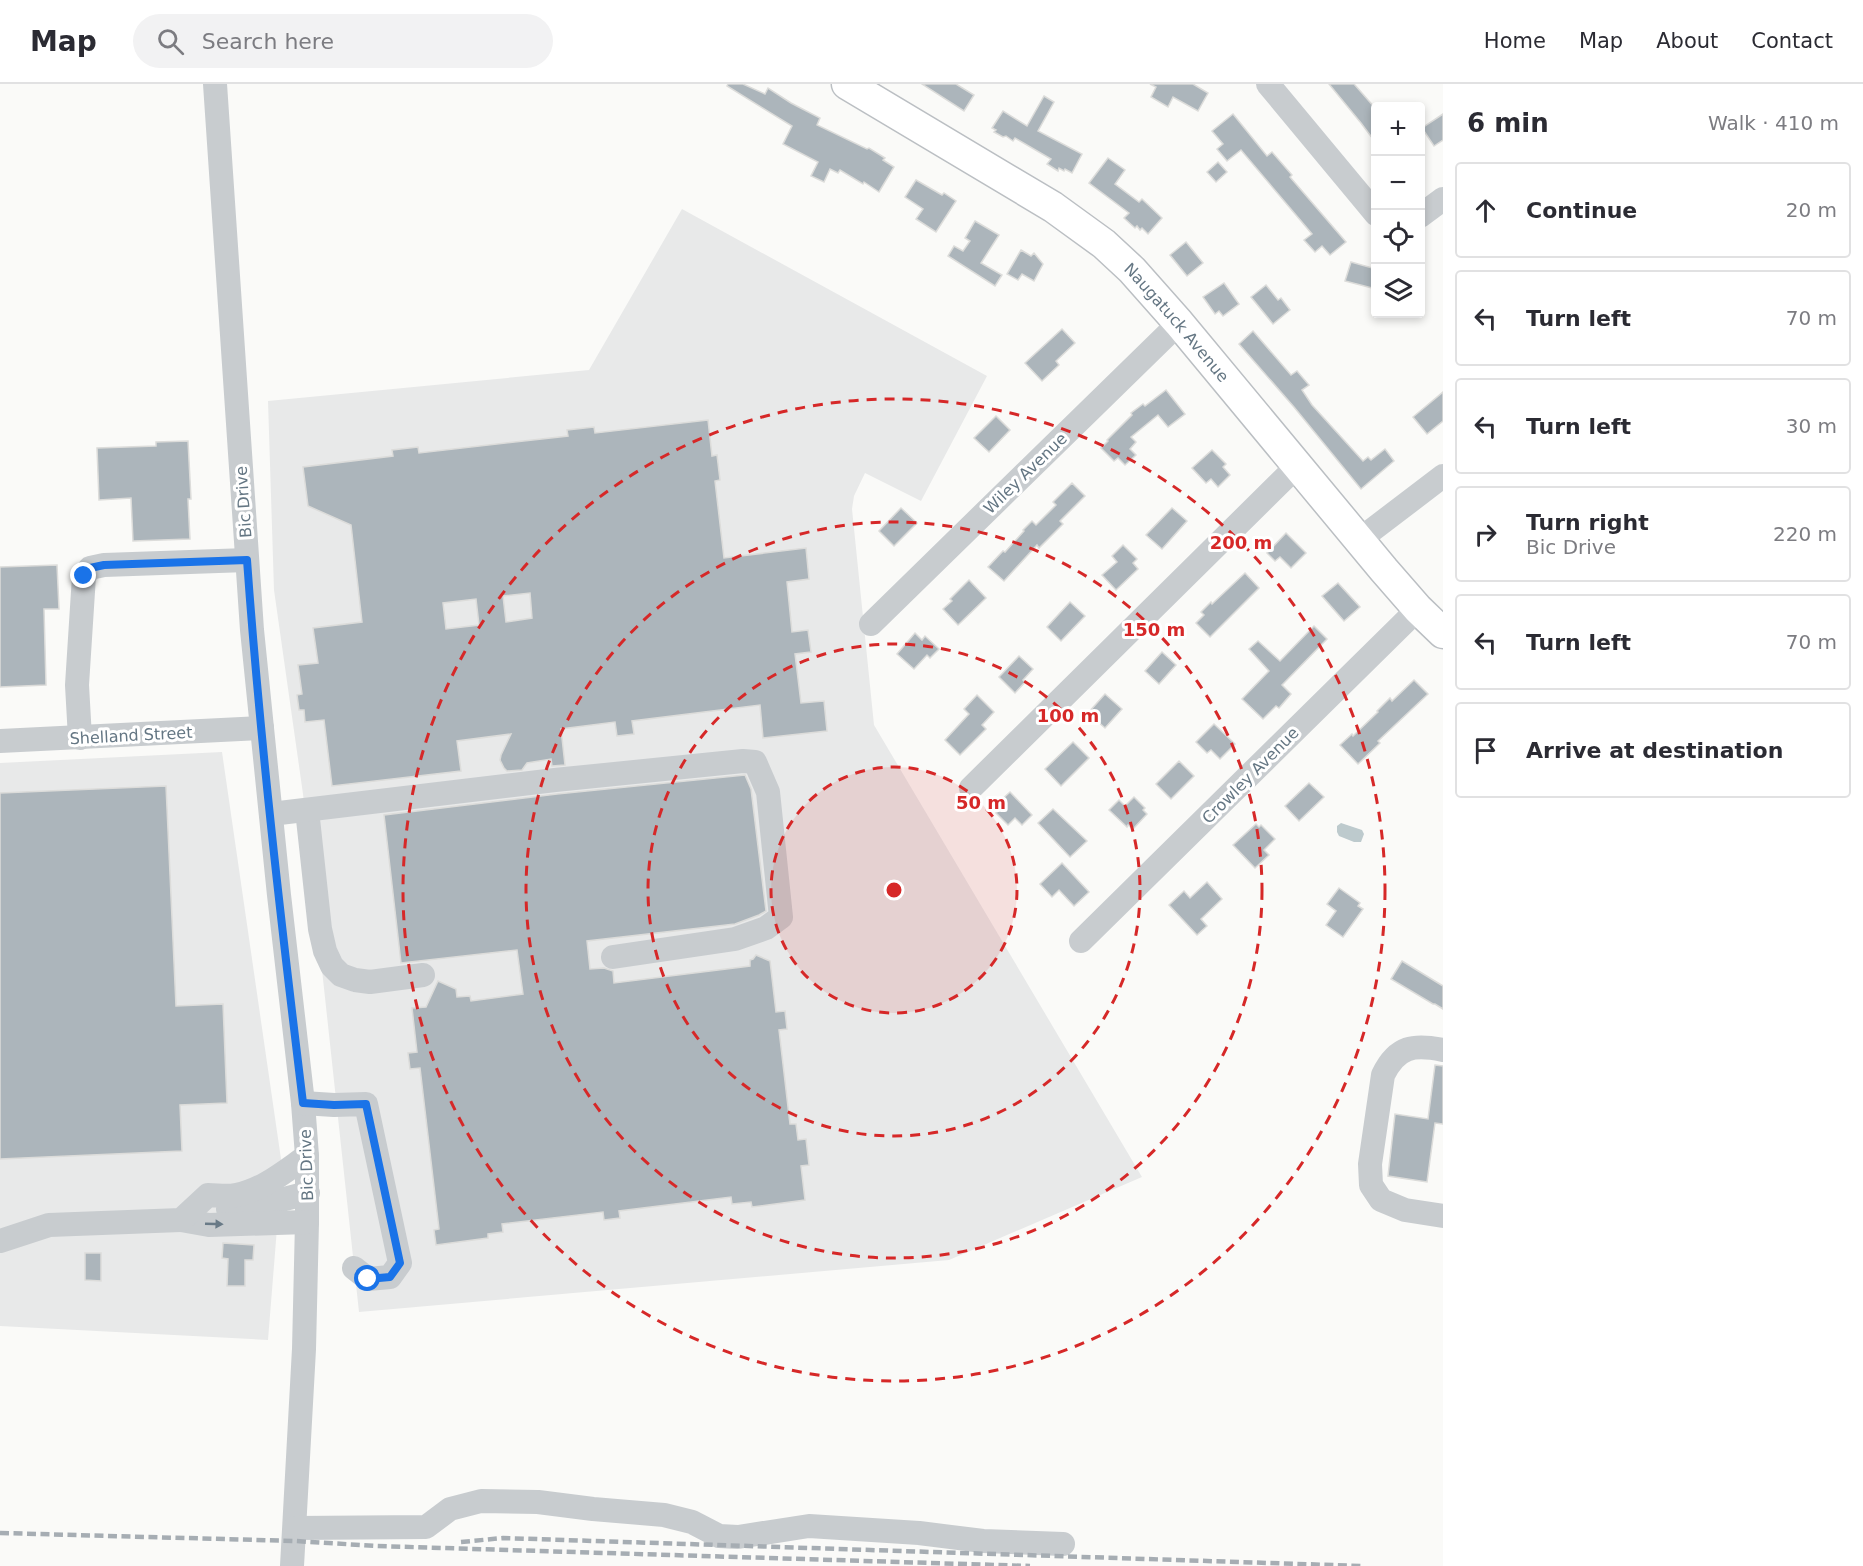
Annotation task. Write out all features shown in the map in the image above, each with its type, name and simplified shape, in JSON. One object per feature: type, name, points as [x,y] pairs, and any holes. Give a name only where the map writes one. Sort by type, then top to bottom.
[{"type":"main road","name":"Naugatuck Avenue","points":[[847,84],[1025,189],[1084,229],[1132,270],[1418,609],[1443,633]]},
{"type":"street","name":"Bic Drive","points":[[215,84],[247,560],[262,728],[303,1103],[308,1193],[304,1349],[292,1566]]},
{"type":"street","points":[[1268,84],[1373,210]]},
{"type":"street","points":[[1425,212],[1443,199]]},
{"type":"street","name":"Wiley Avenue","points":[[872,624],[1179,323]]},
{"type":"street","points":[[971,788],[1297,466]]},
{"type":"street","points":[[1359,540],[1443,476]]},
{"type":"street","points":[[80,738],[77,685],[84,576],[90,568],[104,565],[247,560]]},
{"type":"street","name":"Crowley Avenue","points":[[1081,941],[1418,609]]},
{"type":"street","name":"Shelland Street","points":[[0,741],[262,728]]},
{"type":"street","points":[[271,813],[555,780],[743,761],[755,762],[768,792],[781,917],[766,928],[735,939],[613,957]]},
{"type":"street","points":[[307,810],[320,929],[325,951],[332,966],[341,975],[355,981],[370,982],[423,975]]},
{"type":"street","points":[[1443,1050],[1416,1046],[1402,1051],[1388,1064],[1383,1075],[1370,1164],[1371,1185],[1381,1200],[1405,1210],[1443,1216]]},
{"type":"street","points":[[303,1103],[366,1104],[400,1263],[390,1277],[368,1279],[354,1268]]},
{"type":"street","points":[[181,1220],[208,1195],[235,1196],[250,1191],[268,1183],[306,1156]]},
{"type":"street","points":[[181,1220],[208,1209],[234,1209],[261,1205],[308,1193]]},
{"type":"street","points":[[0,1241],[49,1226],[181,1220],[209,1225],[307,1222]]},
{"type":"street","points":[[295,1528],[426,1527],[450,1509],[481,1501],[492,1501],[538,1502],[664,1515],[692,1522],[719,1536],[738,1537],[809,1526],[919,1533],[983,1541],[1063,1544]]},
{"type":"shaded area","points":[[682,209],[987,376],[921,501],[865,473],[854,496],[852,509],[874,725],[1142,1177],[949,1260],[359,1312],[303,794],[274,590],[268,401],[589,370]]},
{"type":"shaded area","points":[[222,752],[282,1166],[268,1340],[0,1326],[0,763]]},
{"type":"shaded area","points":[[1341,823],[1362,830],[1364,834],[1361,842],[1354,842],[1339,836],[1337,826]]},
{"type":"building","points":[[728,84],[743,84],[765,94],[768,88],[820,118],[817,125],[869,148],[885,158],[883,160],[894,167],[879,192],[840,170],[838,173],[830,169],[824,182],[811,176],[818,162],[783,144],[792,126],[727,86]]},
{"type":"building","points":[[922,84],[956,84],[974,95],[964,111]]},
{"type":"building","points":[[1150,84],[1193,84],[1208,93],[1198,111],[1173,97],[1168,107],[1151,97],[1156,87]]},
{"type":"building","points":[[1329,84],[1354,84],[1371,103],[1371,136]]},
{"type":"building","points":[[1044,96],[1054,102],[1038,131],[1082,154],[1072,173],[1059,168],[1058,171],[1047,164],[1051,159],[1015,138],[1013,141],[1006,136],[1003,137],[994,132],[996,130],[992,128],[1003,111],[1027,126]]},
{"type":"building","points":[[1233,114],[1267,156],[1272,152],[1292,175],[1290,177],[1346,242],[1330,255],[1322,246],[1315,252],[1304,240],[1312,234],[1241,150],[1227,161],[1217,149],[1223,144],[1212,131]]},
{"type":"building","points":[[1443,114],[1443,140],[1434,146],[1425,132],[1425,126]]},
{"type":"building","points":[[1108,158],[1125,170],[1115,184],[1139,202],[1142,199],[1162,218],[1148,234],[1142,228],[1140,230],[1137,226],[1135,228],[1124,218],[1129,213],[1089,183]]},
{"type":"building","points":[[1218,162],[1227,172],[1216,182],[1207,172]]},
{"type":"building","points":[[916,180],[956,201],[936,232],[916,219],[923,209],[905,197]]},
{"type":"building","points":[[975,221],[999,235],[981,263],[1002,275],[995,286],[948,256],[954,246],[963,251],[970,241],[965,238]]},
{"type":"building","points":[[1186,242],[1203,263],[1187,276],[1170,255]]},
{"type":"building","points":[[1021,250],[1031,256],[1034,253],[1043,264],[1034,281],[1022,274],[1018,280],[1007,274]]},
{"type":"building","points":[[1351,262],[1371,268],[1371,288],[1345,281]]},
{"type":"building","points":[[1224,283],[1239,304],[1223,316],[1219,311],[1215,314],[1203,297]]},
{"type":"building","points":[[1266,285],[1278,300],[1281,298],[1290,310],[1273,324],[1251,297]]},
{"type":"building","points":[[1062,329],[1075,343],[1056,361],[1059,365],[1042,381],[1025,363]]},
{"type":"building","points":[[1253,331],[1291,375],[1297,371],[1309,385],[1302,390],[1312,405],[1363,461],[1368,457],[1371,460],[1385,449],[1394,461],[1361,489],[1239,344]]},
{"type":"building","points":[[1166,390],[1185,414],[1168,427],[1158,415],[1131,437],[1136,442],[1130,449],[1136,455],[1125,465],[1118,458],[1114,461],[1101,448],[1132,415],[1131,413],[1143,404],[1145,406]]},
{"type":"building","points":[[1443,392],[1443,421],[1427,434],[1413,417]]},
{"type":"building","points":[[996,416],[1010,430],[989,452],[974,438]]},
{"type":"building","points":[[708,420],[712,456],[717,455],[720,480],[715,481],[724,558],[806,548],[809,579],[787,582],[792,632],[808,630],[811,652],[795,654],[801,703],[824,701],[827,731],[763,738],[760,705],[632,721],[634,734],[617,736],[615,722],[561,729],[565,765],[552,766],[551,759],[527,763],[522,770],[507,771],[500,760],[511,734],[457,741],[461,771],[332,786],[324,720],[305,722],[304,710],[299,710],[297,695],[302,694],[298,665],[318,663],[313,628],[362,622],[351,525],[308,506],[303,467],[393,456],[392,450],[418,447],[419,453],[568,436],[567,430],[594,427],[595,433]],"holes":[[[530,593],[532,618],[506,622],[503,596]],[[476,599],[479,625],[446,629],[443,603]]]},
{"type":"building","points":[[188,441],[191,499],[188,499],[190,539],[133,541],[131,498],[99,500],[97,448],[156,446],[156,442]]},
{"type":"building","points":[[1212,450],[1226,464],[1223,467],[1230,475],[1218,487],[1211,479],[1206,483],[1192,468]]},
{"type":"building","points":[[1072,483],[1085,496],[1060,521],[1063,524],[1039,548],[1037,545],[1004,581],[988,567],[1003,551],[1005,552],[1032,521],[1036,525],[1056,505],[1053,502]]},
{"type":"building","points":[[901,508],[917,523],[894,546],[879,531]]},
{"type":"building","points":[[1172,508],[1187,521],[1162,549],[1146,535]]},
{"type":"building","points":[[1286,533],[1306,553],[1291,568],[1280,557],[1275,561],[1267,553]]},
{"type":"building","points":[[1123,545],[1137,559],[1133,563],[1138,569],[1116,590],[1102,575],[1117,562],[1112,556]]},
{"type":"building","points":[[57,565],[59,609],[44,609],[46,685],[0,687],[0,567]]},
{"type":"building","points":[[1245,573],[1259,588],[1210,637],[1196,623],[1204,615],[1201,612]]},
{"type":"building","points":[[969,580],[986,598],[958,625],[943,609]]},
{"type":"building","points":[[1338,583],[1360,607],[1344,621],[1322,596]]},
{"type":"building","points":[[1070,602],[1085,616],[1061,641],[1047,627]]},
{"type":"building","points":[[1314,626],[1327,639],[1282,685],[1291,694],[1279,708],[1276,706],[1263,719],[1242,699],[1269,671],[1249,649],[1258,641],[1280,661]]},
{"type":"building","points":[[915,633],[922,640],[925,636],[939,649],[930,658],[927,655],[914,669],[897,654]]},
{"type":"building","points":[[1162,652],[1176,665],[1159,684],[1145,671]]},
{"type":"building","points":[[1019,656],[1033,669],[1015,693],[999,677]]},
{"type":"building","points":[[1414,680],[1428,694],[1378,741],[1380,743],[1358,764],[1340,745],[1352,734],[1353,736],[1390,698],[1392,701]]},
{"type":"building","points":[[1105,694],[1122,709],[1105,728],[1088,713]]},
{"type":"building","points":[[977,695],[994,712],[982,725],[986,729],[960,755],[945,740],[969,714],[964,709]]},
{"type":"building","points":[[1214,724],[1235,744],[1220,759],[1211,750],[1207,753],[1196,742]]},
{"type":"building","points":[[1073,742],[1089,758],[1061,786],[1045,769]]},
{"type":"building","points":[[1179,761],[1194,776],[1171,799],[1156,784]]},
{"type":"building","points":[[745,775],[751,789],[766,911],[735,924],[587,941],[590,969],[604,968],[613,971],[614,983],[750,966],[750,960],[756,955],[770,961],[776,1012],[785,1011],[787,1029],[779,1030],[790,1124],[796,1124],[798,1140],[806,1139],[809,1165],[801,1166],[805,1200],[752,1207],[751,1202],[732,1204],[731,1197],[619,1211],[620,1218],[604,1220],[603,1212],[502,1224],[503,1232],[488,1234],[488,1238],[436,1245],[434,1230],[439,1229],[420,1068],[410,1069],[408,1053],[417,1052],[412,1008],[426,1007],[438,981],[456,989],[457,997],[470,996],[471,1001],[523,994],[517,950],[401,963],[384,815],[557,794]]},
{"type":"building","points":[[1309,783],[1324,797],[1299,821],[1285,806]]},
{"type":"building","points":[[166,786],[176,1006],[223,1004],[227,1103],[180,1105],[182,1151],[0,1159],[0,793]]},
{"type":"building","points":[[1010,792],[1032,815],[1022,825],[1015,818],[1008,825],[996,813],[1003,806],[999,802]]},
{"type":"building","points":[[1134,797],[1145,808],[1143,810],[1147,814],[1133,829],[1128,825],[1127,827],[1109,810],[1119,800],[1125,806]]},
{"type":"building","points":[[1053,809],[1087,841],[1070,857],[1038,823]]},
{"type":"building","points":[[1256,824],[1259,827],[1261,825],[1275,839],[1264,850],[1269,855],[1255,868],[1233,845]]},
{"type":"building","points":[[1062,863],[1089,892],[1074,906],[1059,890],[1052,897],[1040,884]]},
{"type":"building","points":[[1207,882],[1222,899],[1201,919],[1207,926],[1197,935],[1169,905],[1184,891],[1190,898]]},
{"type":"building","points":[[1339,888],[1360,903],[1358,906],[1363,909],[1343,937],[1326,925],[1336,911],[1327,904]]},
{"type":"building","points":[[1402,961],[1443,986],[1443,1009],[1391,979]]},
{"type":"building","points":[[1435,1065],[1443,1066],[1443,1124],[1435,1123],[1427,1182],[1388,1176],[1395,1114],[1428,1119]]},
{"type":"building","points":[[223,1243],[254,1245],[253,1260],[245,1260],[245,1286],[227,1286],[228,1259],[222,1258]]},
{"type":"building","points":[[85,1253],[101,1253],[101,1281],[85,1280]]},
{"type":"railway","points":[[0,1533],[1030,1566]]},
{"type":"railway","points":[[461,1542],[503,1538],[1361,1566]]},
{"type":"route","points":[[84,576],[90,568],[104,565],[247,560],[252,630],[303,1103],[366,1104],[400,1263],[390,1277],[368,1279]]}]
